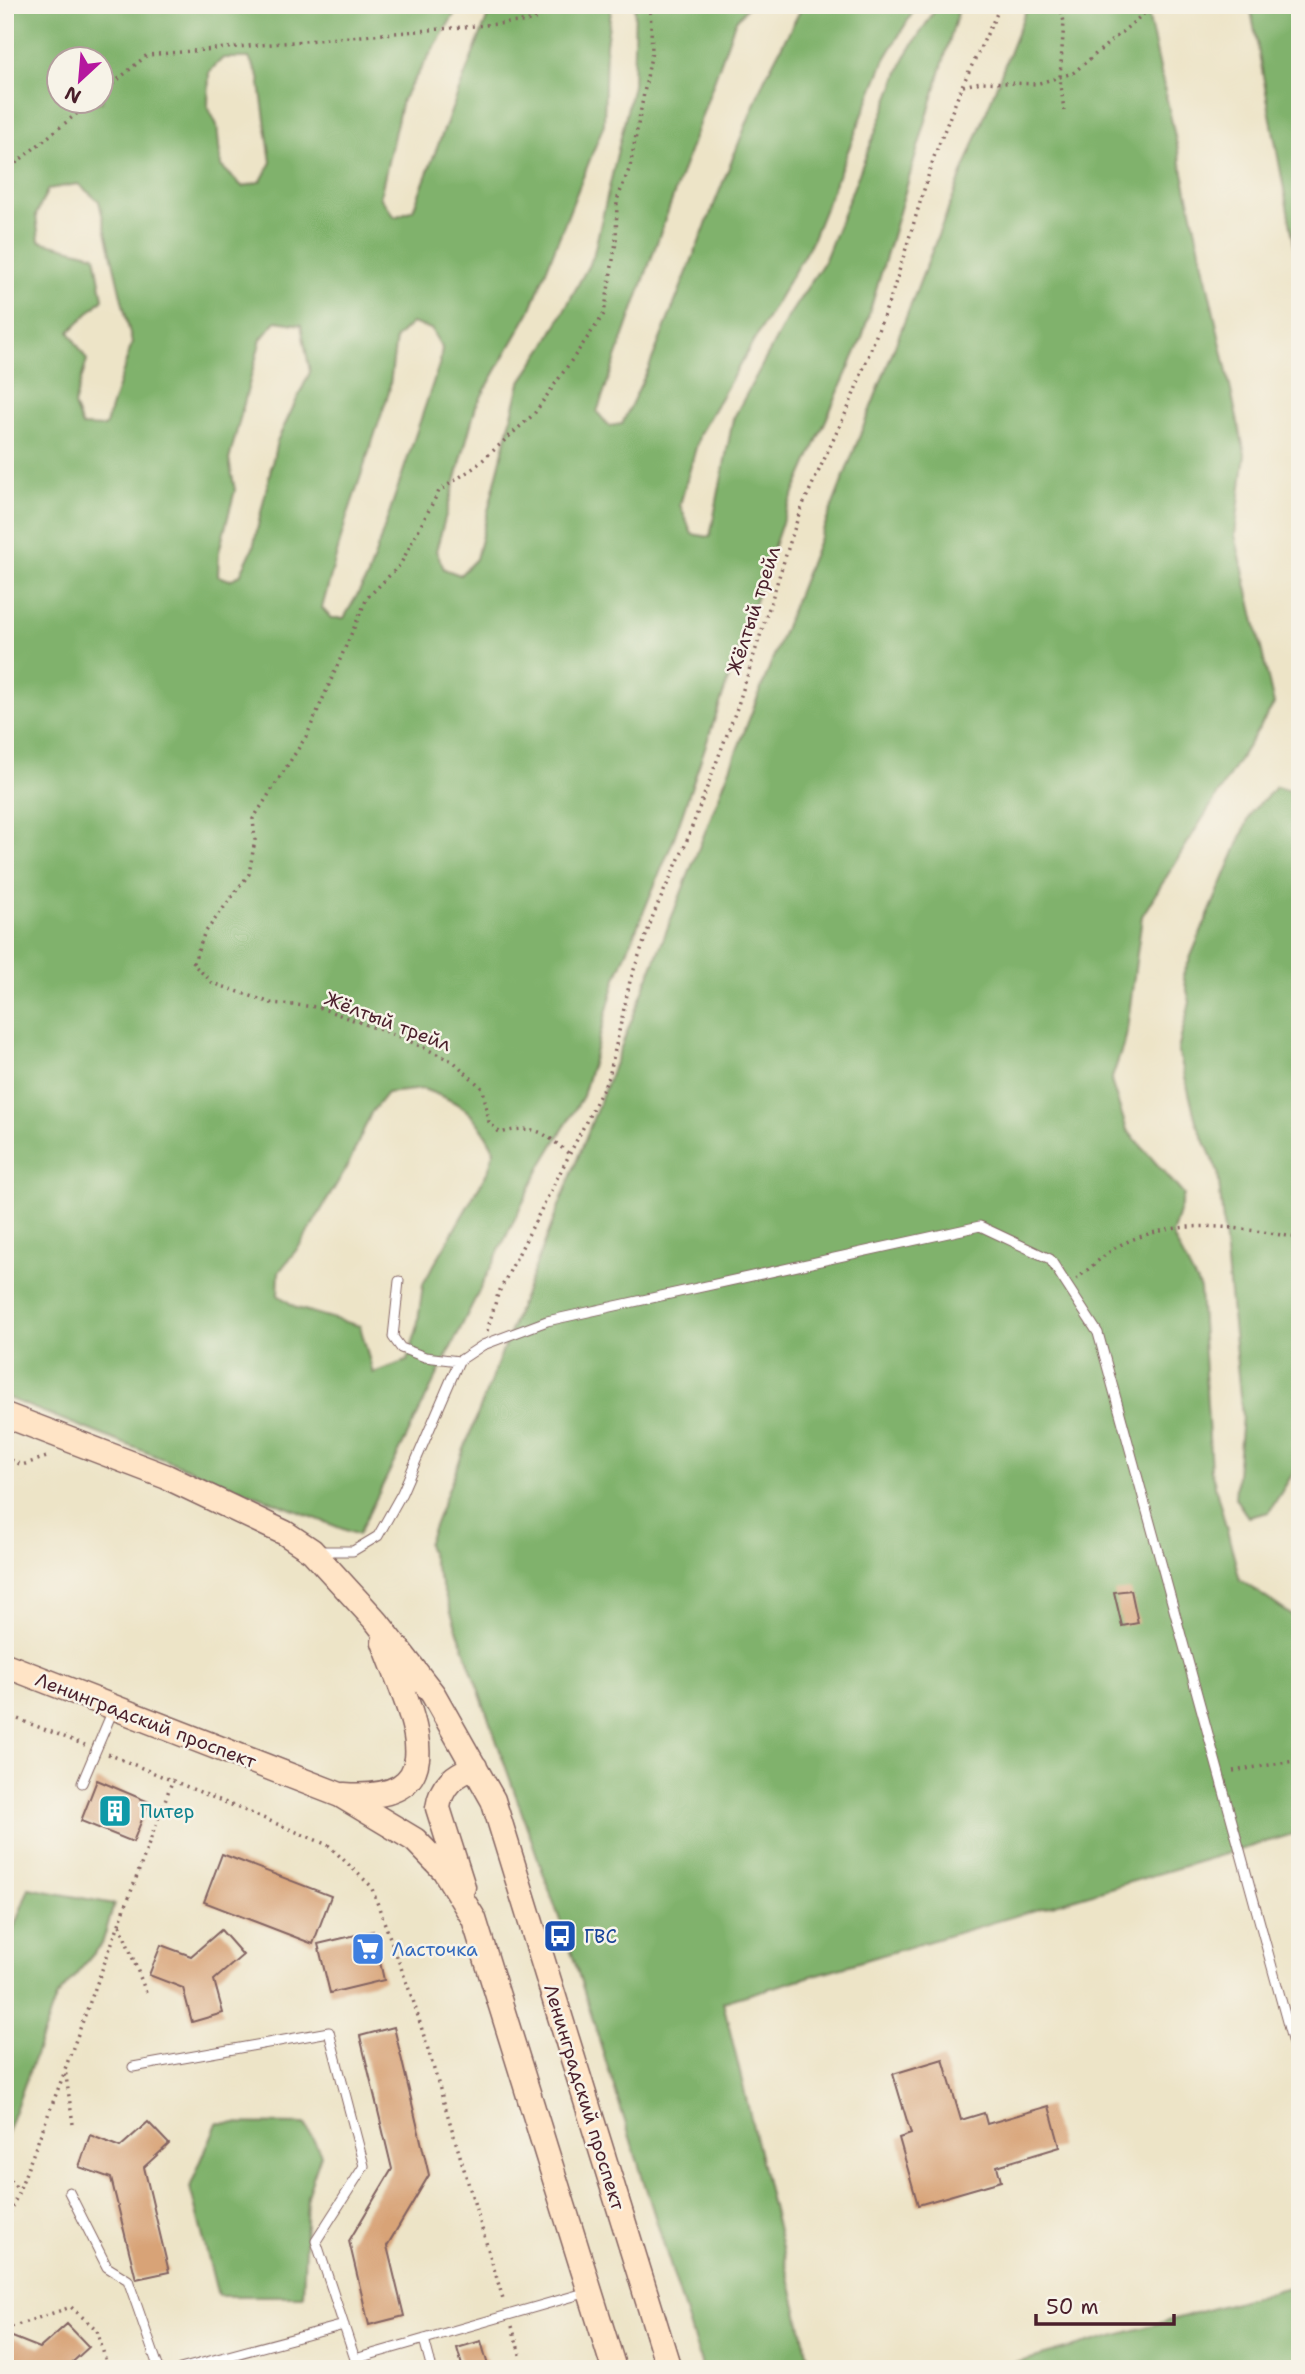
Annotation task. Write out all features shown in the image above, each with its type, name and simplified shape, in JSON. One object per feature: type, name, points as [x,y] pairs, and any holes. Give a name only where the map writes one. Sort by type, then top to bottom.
[{"type":"main road","name":"Ленинградский проспект","points":[[5,1415],[167,1477],[285,1533],[312,1551],[377,1622],[433,1694],[493,1800],[669,2369]]},
{"type":"main road","points":[[340,1795],[374,1797],[395,1791],[411,1779],[418,1763],[417,1738],[377,1622]]},
{"type":"main road","name":"Ленинградский проспект","points":[[5,1665],[340,1795],[415,1840],[444,1870],[474,1919],[614,2369]]},
{"type":"main road","points":[[474,1919],[438,1808],[439,1796],[447,1782],[475,1767]]},
{"type":"lane","points":[[312,1551],[353,1551],[378,1535],[402,1493],[459,1361],[484,1345],[547,1321],[980,1226],[1050,1259],[1098,1333],[1300,2069]]},
{"type":"lane","points":[[399,1282],[392,1324],[393,1337],[401,1348],[425,1357],[459,1361]]},
{"type":"lane","points":[[82,1783],[114,1708]]},
{"type":"lane","points":[[133,2067],[329,2032],[365,2166],[316,2241],[357,2364],[424,2339],[590,2291]]},
{"type":"lane","points":[[69,2192],[107,2267],[128,2280],[159,2369]]},
{"type":"lane","points":[[180,2369],[344,2325]]},
{"type":"lane","points":[[424,2339],[432,2369]]},
{"type":"path","points":[[116,81],[147,55],[531,21],[558,5]]},
{"type":"path","name":"Жёлтый трейл","points":[[650,5],[652,51],[630,167],[617,200],[615,242],[604,314],[534,414],[475,467],[439,491],[400,565],[367,597],[307,734],[253,819],[255,840],[249,874],[204,934],[193,964],[213,983],[271,1003],[318,1007],[454,1062],[484,1089],[489,1122],[500,1133],[523,1127],[543,1132],[568,1153],[609,1077],[630,981],[654,913],[684,848],[737,708],[800,511],[849,406],[892,294],[934,157],[962,86],[1001,5]]},
{"type":"path","points":[[1060,5],[1064,22],[1060,77],[1064,111]]},
{"type":"path","points":[[962,86],[981,82],[1036,84],[1073,72],[1154,5]]},
{"type":"path","points":[[5,172],[74,116]]},
{"type":"path","points":[[484,1345],[498,1294],[568,1153]]},
{"type":"path","points":[[1068,1286],[1122,1244],[1182,1226],[1210,1224],[1300,1238]]},
{"type":"path","points":[[5,1457],[22,1465],[48,1457],[71,1440]]},
{"type":"path","points":[[5,1714],[173,1779],[328,1845],[371,1886],[414,2003],[524,2369]]},
{"type":"path","points":[[1218,1773],[1300,1760]]},
{"type":"path","points":[[5,2227],[173,1779]]},
{"type":"path","points":[[120,1923],[147,1995]]},
{"type":"path","points":[[65,2069],[73,2124]]},
{"type":"path","points":[[5,2175],[19,2190]]},
{"type":"path","points":[[5,2329],[71,2307],[97,2330],[108,2369]]},
{"type":"green space","points":[[5,5],[460,5],[402,100],[380,197],[395,217],[413,210],[492,5],[612,5],[606,44],[604,124],[530,311],[476,406],[436,551],[444,569],[460,575],[476,559],[520,383],[546,344],[593,257],[633,85],[635,5],[749,5],[735,22],[597,412],[609,426],[622,424],[649,367],[764,80],[803,5],[917,5],[885,59],[811,243],[700,433],[680,505],[692,534],[710,537],[733,419],[788,317],[824,262],[905,57],[938,5],[960,5],[862,338],[786,511],[673,841],[616,978],[583,1096],[542,1164],[358,1535],[5,1397]],"holes":[[[223,58],[249,58],[259,77],[271,162],[261,181],[243,187],[221,166],[217,125],[208,107],[209,72]],[[78,184],[99,201],[132,343],[105,427],[82,426],[74,405],[87,360],[69,332],[103,299],[95,255],[39,241],[36,215],[48,189]],[[276,321],[301,325],[310,372],[277,441],[253,548],[240,575],[230,580],[218,576],[219,552],[235,490],[229,460],[261,339]],[[412,323],[431,329],[442,348],[440,362],[368,576],[344,618],[331,618],[322,608],[346,520],[389,392],[396,338]],[[423,1089],[458,1104],[473,1117],[494,1150],[489,1169],[423,1284],[417,1329],[407,1361],[373,1373],[360,1326],[297,1308],[278,1295],[279,1272],[301,1244],[348,1165],[371,1113],[387,1093]]]},
{"type":"green space","points":[[1028,5],[1146,5],[1245,454],[1235,535],[1274,704],[1142,916],[1126,1037],[1111,1081],[1127,1130],[1184,1195],[1172,1235],[1200,1289],[1211,1470],[1240,1580],[1300,1621],[1300,1832],[723,2002],[811,2369],[703,2369],[575,1963],[427,1544]]},
{"type":"green space","points":[[1250,5],[1300,5],[1300,276]]},
{"type":"green space","points":[[1276,787],[1294,792],[1300,810],[1300,1462],[1269,1512],[1248,1517],[1235,1498],[1242,1416],[1218,1172],[1196,1121],[1178,1049],[1190,1002],[1183,975],[1252,811]]},
{"type":"green space","points":[[29,1888],[114,1904],[102,1944],[56,1998],[5,2138],[5,1951]]},
{"type":"green space","points":[[217,2123],[305,2124],[321,2154],[307,2195],[303,2296],[218,2296],[190,2187]]},
{"type":"green space","points":[[1300,2284],[1300,2369],[994,2369]]},
{"type":"building","points":[[1131,1590],[1138,1623],[1122,1626],[1114,1592]]},
{"type":"building","name":"Питер","points":[[97,1780],[149,1802],[133,1842],[81,1821]]},
{"type":"building","points":[[222,1854],[331,1896],[313,1944],[204,1902]]},
{"type":"building","points":[[221,1930],[243,1955],[214,1980],[223,2013],[192,2022],[183,1988],[149,1975],[161,1945],[191,1956]]},
{"type":"building","points":[[373,1931],[384,1980],[330,1993],[318,1944]]},
{"type":"building","points":[[394,2027],[429,2175],[387,2246],[404,2316],[369,2325],[349,2241],[392,2169],[360,2036]]},
{"type":"building","points":[[943,2059],[961,2120],[984,2113],[987,2124],[1049,2106],[1060,2147],[997,2166],[1001,2181],[918,2205],[899,2138],[911,2134],[893,2074]]},
{"type":"building","points":[[148,2122],[169,2144],[144,2167],[169,2272],[136,2279],[111,2178],[79,2167],[90,2135],[120,2147]]},
{"type":"building","points":[[67,2324],[89,2347],[65,2369],[5,2369],[5,2347],[10,2336],[40,2348]]},
{"type":"building","points":[[481,2341],[489,2369],[463,2369],[457,2348]]},
{"type":"place","name":"Питер","points":[[115,1811]]},
{"type":"place","name":"ГВС","points":[[560,1936]]},
{"type":"place","name":"Ласточка","points":[[368,1949]]}]
